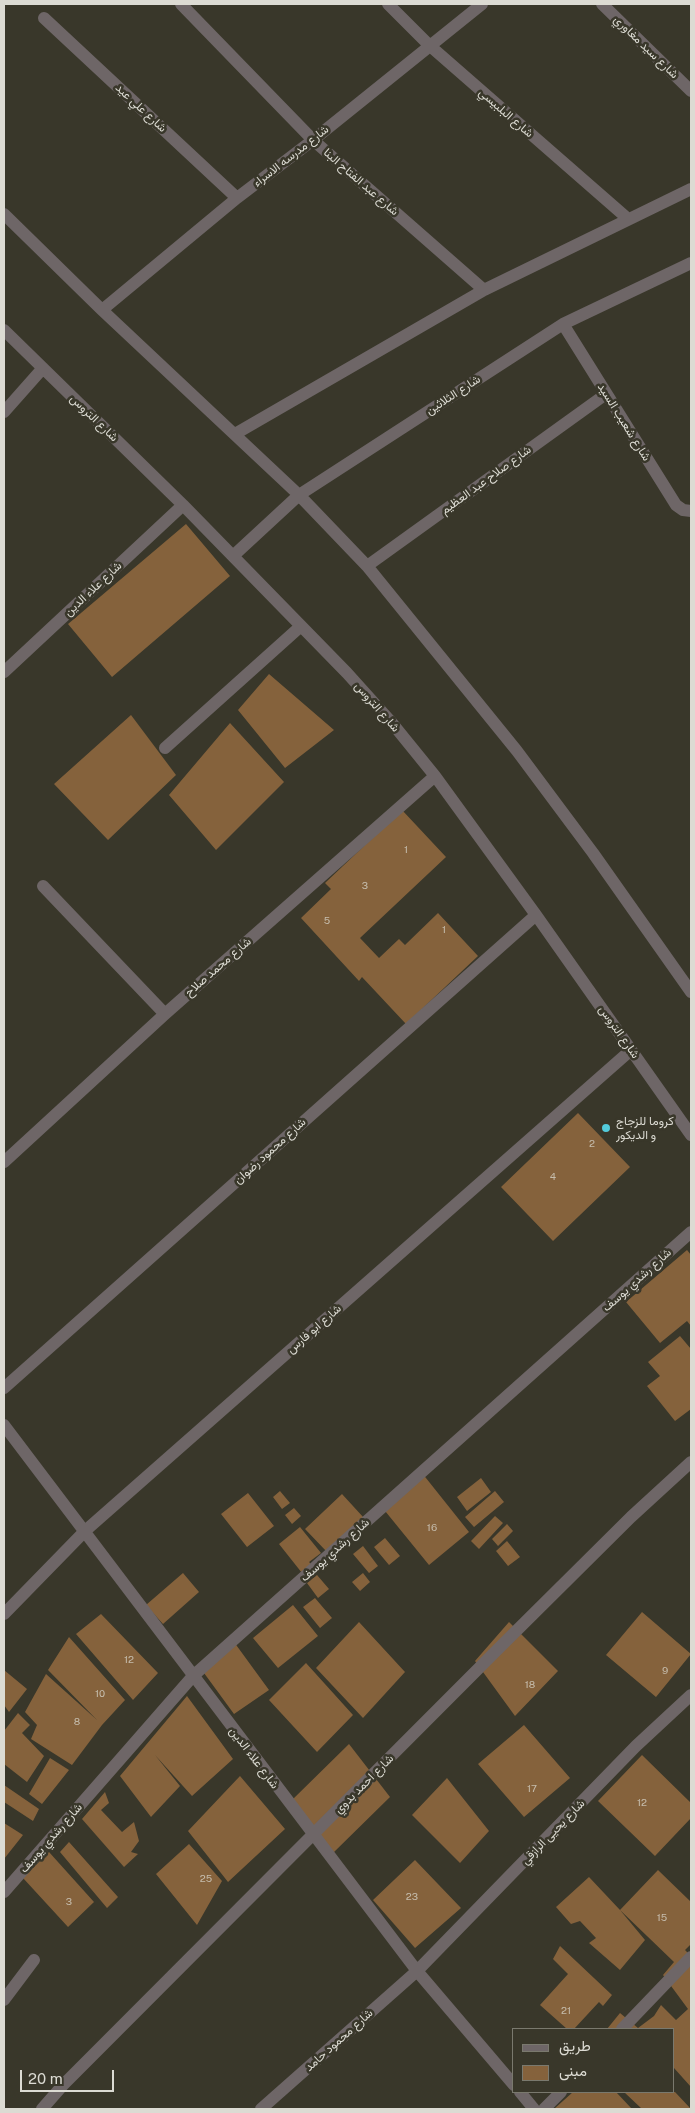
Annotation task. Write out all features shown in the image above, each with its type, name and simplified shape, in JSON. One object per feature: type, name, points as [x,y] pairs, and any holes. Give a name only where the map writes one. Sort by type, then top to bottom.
[{"type":"street","name":"شارع عبد الفتاح البنا","points":[[181,4],[313,140],[484,290]]},
{"type":"street","name":"شارع البلبيسي","points":[[388,4],[429,45],[627,218]]},
{"type":"street","name":"شارع مدرسه الاسراء","points":[[102,310],[237,198],[313,140],[482,4]]},
{"type":"street","name":"شارع سيد مغاوري","points":[[602,4],[691,91]]},
{"type":"street","name":"شارع علي عيد","points":[[44,18],[237,198]]},
{"type":"street","points":[[235,434],[484,290],[627,218],[691,189]]},
{"type":"street","points":[[4,214],[102,310],[299,495],[366,566],[516,751],[593,853],[691,992]]},
{"type":"street","name":"شارع الثلاثين","points":[[233,556],[299,495],[563,324],[691,263]]},
{"type":"street","name":"شارع شعيب السيد","points":[[563,324],[676,505],[683,510],[691,510]]},
{"type":"street","name":"شارع التروس","points":[[4,330],[183,505],[386,716],[434,776],[536,915],[691,1135]]},
{"type":"street","points":[[4,412],[43,368]]},
{"type":"street","name":"شارع صلاح عبد العظيم","points":[[366,566],[606,394]]},
{"type":"street","name":"شارع علاء الدين","points":[[4,672],[183,505]]},
{"type":"street","points":[[165,748],[301,626]]},
{"type":"street","name":"شارع محمد صلاح","points":[[4,1162],[165,1014],[434,776]]},
{"type":"street","points":[[43,886],[165,1014]]},
{"type":"street","name":"شارع محمود رضوان","points":[[4,1388],[536,915]]},
{"type":"street","name":"شارع ابو فارس","points":[[4,1614],[85,1530],[631,1050]]},
{"type":"street","name":"شارع رشدي يوسف","points":[[4,1892],[193,1676],[691,1232]]},
{"type":"street","name":"شارع علاء الدين","points":[[4,1425],[85,1530],[312,1836],[417,1971],[512,2083]]},
{"type":"street","name":"شارع احمد بدوي","points":[[42,2109],[63,2085],[624,1524],[691,1462]]},
{"type":"street","name":"شارع يحيى الرازقي","points":[[417,1971],[636,1746],[691,1695]]},
{"type":"street","points":[[623,2028],[691,1957]]},
{"type":"street","points":[[4,2000],[34,1960]]},
{"type":"street","name":"شارع محمود حامد","points":[[261,2109],[417,1971]]},
{"type":"street","points":[[521,2093],[534,2109]]},
{"type":"street","points":[[544,2109],[560,2093]]},
{"type":"building","points":[[186,524],[230,576],[112,677],[68,624]]},
{"type":"building","points":[[269,674],[334,730],[285,768],[238,710]]},
{"type":"building","points":[[131,715],[176,775],[108,840],[54,784]]},
{"type":"building","points":[[230,723],[284,782],[216,850],[169,795]]},
{"type":"building","points":[[402,810],[446,857],[360,938],[379,958],[399,939],[405,945],[438,913],[478,956],[406,1024],[362,977],[359,981],[301,918],[331,889],[325,883]]},
{"type":"building","points":[[578,1113],[630,1167],[553,1241],[501,1187]]},
{"type":"building","points":[[687,1250],[691,1255],[691,1326],[687,1321],[660,1343],[626,1302]]},
{"type":"building","points":[[680,1336],[691,1349],[691,1409],[675,1421],[647,1386],[660,1376],[648,1362]]},
{"type":"building","points":[[422,1473],[469,1532],[429,1565],[381,1506]]},
{"type":"building","points":[[481,1478],[491,1492],[467,1511],[457,1497]]},
{"type":"building","points":[[280,1491],[290,1503],[282,1509],[273,1497]]},
{"type":"building","points":[[495,1491],[504,1502],[474,1527],[465,1517]]},
{"type":"building","points":[[248,1493],[274,1526],[247,1547],[221,1514]]},
{"type":"building","points":[[342,1494],[364,1518],[327,1552],[305,1529]]},
{"type":"building","points":[[294,1508],[301,1516],[292,1524],[285,1515]]},
{"type":"building","points":[[495,1516],[503,1523],[479,1549],[471,1541]]},
{"type":"building","points":[[507,1524],[513,1531],[498,1546],[492,1539]]},
{"type":"building","points":[[300,1527],[321,1553],[309,1562],[312,1565],[302,1573],[279,1544]]},
{"type":"building","points":[[385,1538],[400,1556],[389,1565],[374,1547]]},
{"type":"building","points":[[507,1541],[520,1557],[508,1566],[496,1551]]},
{"type":"building","points":[[363,1546],[378,1566],[369,1573],[353,1554]]},
{"type":"building","points":[[183,1573],[199,1592],[163,1624],[146,1605]]},
{"type":"building","points":[[363,1573],[370,1582],[360,1591],[352,1582]]},
{"type":"building","points":[[317,1575],[329,1589],[318,1598],[307,1583]]},
{"type":"building","points":[[315,1598],[332,1618],[320,1628],[303,1607]]},
{"type":"building","points":[[293,1605],[318,1636],[278,1668],[253,1638]]},
{"type":"building","points":[[642,1612],[691,1654],[656,1697],[606,1655]]},
{"type":"building","points":[[101,1614],[158,1673],[133,1700],[76,1634]]},
{"type":"building","points":[[359,1622],[405,1672],[363,1718],[316,1668]]},
{"type":"building","points":[[509,1622],[558,1671],[515,1716],[475,1661]]},
{"type":"building","points":[[69,1637],[125,1700],[102,1725],[72,1765],[31,1739],[37,1725],[25,1712],[46,1674],[97,1720],[48,1670]]},
{"type":"building","points":[[234,1642],[269,1690],[234,1714],[204,1673]]},
{"type":"building","points":[[306,1663],[353,1715],[317,1752],[269,1700]]},
{"type":"building","points":[[4,1670],[27,1689],[9,1712],[4,1705]]},
{"type":"building","points":[[187,1696],[233,1759],[192,1796],[155,1755],[180,1786],[151,1817],[120,1776]]},
{"type":"building","points":[[18,1713],[30,1725],[22,1733],[44,1756],[27,1782],[4,1764],[4,1731]]},
{"type":"building","points":[[524,1725],[570,1778],[524,1817],[478,1764]]},
{"type":"building","points":[[349,1744],[390,1797],[332,1854],[292,1800]]},
{"type":"building","points":[[642,1755],[691,1803],[691,1818],[655,1856],[598,1801]]},
{"type":"building","points":[[50,1758],[69,1770],[42,1804],[29,1794]]},
{"type":"building","points":[[240,1776],[285,1829],[228,1882],[188,1831]]},
{"type":"building","points":[[447,1778],[489,1831],[460,1863],[412,1815]]},
{"type":"building","points":[[4,1785],[39,1809],[33,1821],[4,1802]]},
{"type":"building","points":[[105,1792],[109,1803],[101,1810],[122,1832],[134,1822],[139,1841],[131,1852],[138,1854],[124,1867],[82,1819]]},
{"type":"building","points":[[4,1823],[23,1835],[4,1859]]},
{"type":"building","points":[[69,1842],[118,1897],[107,1908],[60,1852]]},
{"type":"building","points":[[189,1844],[222,1881],[197,1925],[156,1874]]},
{"type":"building","points":[[49,1852],[94,1902],[68,1927],[23,1878]]},
{"type":"building","points":[[415,1860],[461,1908],[415,1948],[373,1900]]},
{"type":"building","points":[[658,1870],[691,1902],[691,1944],[685,1950],[691,1956],[691,2087],[675,2069],[675,2028],[638,2028],[654,2016],[661,2005],[676,2020],[688,2009],[663,1975],[674,1962],[620,1910]]},
{"type":"building","points":[[589,1877],[645,1940],[620,1970],[589,1943],[596,1938],[580,1921],[571,1924],[556,1907]]},
{"type":"building","points":[[560,1946],[612,1995],[603,2006],[599,2002],[575,2028],[566,2028],[540,2005],[568,1974],[553,1959]]},
{"type":"building","points":[[620,2013],[638,2028],[608,2028]]},
{"type":"building","points":[[675,2092],[691,2109],[642,2109],[625,2093]]},
{"type":"building","points":[[572,2093],[617,2093],[632,2109],[554,2109]]},
{"type":"place","name":"كروما للزجاج و الديكور","points":[[606,1128]]}]
